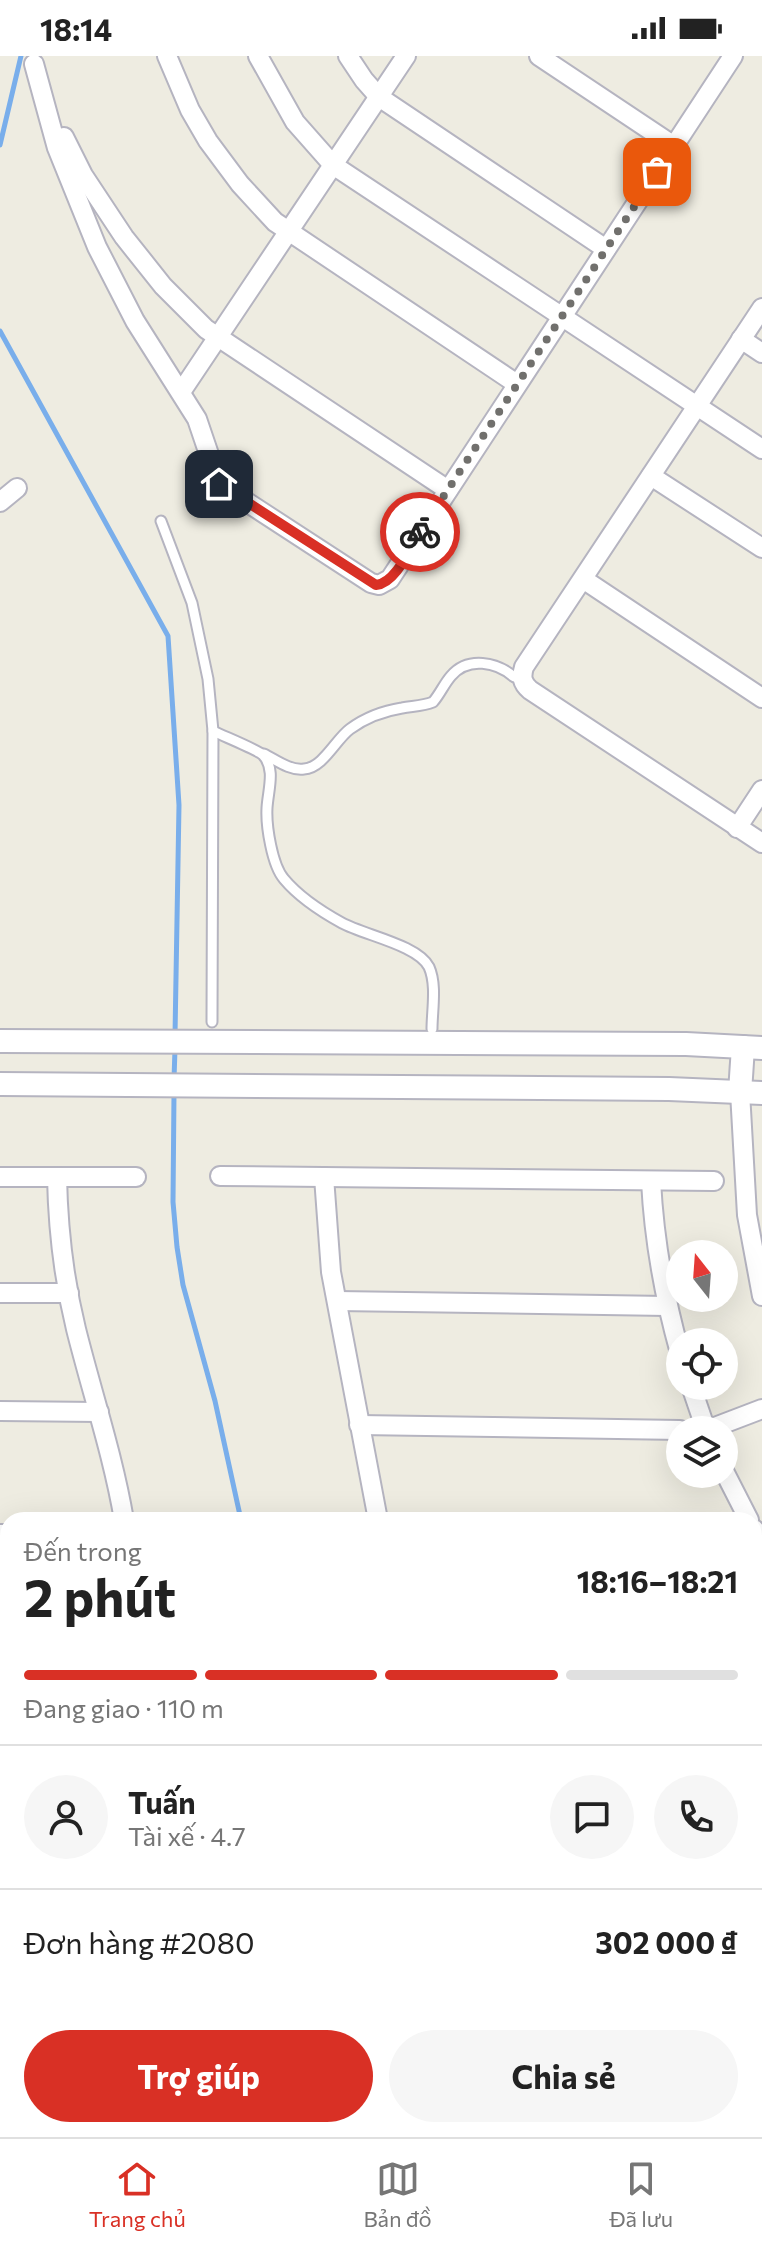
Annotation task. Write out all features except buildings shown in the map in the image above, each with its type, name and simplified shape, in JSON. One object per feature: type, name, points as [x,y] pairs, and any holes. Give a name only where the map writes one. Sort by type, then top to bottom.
[{"type":"street","points":[[167,56],[190,110],[218,156],[252,198],[288,233],[517,384]]},
{"type":"street","points":[[258,56],[295,122],[333,165],[762,449]]},
{"type":"street","points":[[348,56],[379,97],[606,249]]},
{"type":"street","points":[[181,392],[406,56]]},
{"type":"street","points":[[539,56],[674,146]]},
{"type":"street","points":[[448,490],[217,339],[163,286],[110,217],[71,152],[34,64],[57,148],[97,247],[135,321],[197,419],[219,484],[373,585],[381,585],[390,579],[733,56]]},
{"type":"street","points":[[762,308],[524,667],[522,681],[525,686],[762,843]]},
{"type":"street","points":[[741,339],[762,353]]},
{"type":"street","points":[[651,476],[762,548]]},
{"type":"street","points":[[0,502],[17,488]]},
{"type":"street","points":[[583,579],[762,698]]},
{"type":"street","points":[[737,828],[762,790]]},
{"type":"street","points":[[0,1041],[686,1044],[752,1047],[743,1170],[747,1215],[762,1296]]},
{"type":"street","points":[[0,1084],[751,1092]]},
{"type":"street","points":[[220,1176],[714,1181]]},
{"type":"street","points":[[0,1177],[136,1177]]},
{"type":"street","points":[[57,1177],[60,1239],[69,1293],[122,1512]]},
{"type":"street","points":[[324,1177],[337,1301],[376,1512]]},
{"type":"street","points":[[651,1181],[658,1259],[666,1301]]},
{"type":"street","points":[[0,1293],[69,1293]]},
{"type":"street","points":[[337,1301],[666,1306]]},
{"type":"street","points":[[738,1418],[762,1409]]},
{"type":"street","points":[[0,1411],[99,1412]]},
{"type":"street","points":[[359,1425],[666,1430]]},
{"type":"street","points":[[733,1488],[745,1512]]},
{"type":"lane","points":[[161,521],[192,603],[208,679],[213,731],[212,1022]]},
{"type":"lane","points":[[213,731],[290,768],[305,770],[315,766],[351,728],[371,717],[433,702],[452,674],[463,668],[487,663],[514,677]]},
{"type":"lane","points":[[261,752],[270,767],[267,811],[271,847],[281,877],[307,901],[342,923],[414,952],[428,966],[433,984],[432,1029]]},
{"type":"waterway","points":[[0,145],[21,56]]},
{"type":"waterway","points":[[0,331],[168,636],[179,805],[175,1035]]},
{"type":"waterway","points":[[174,1079],[175,1049]]},
{"type":"waterway","points":[[174,1093],[173,1202],[177,1247],[183,1285],[215,1401],[239,1512]]},
{"type":"way so far","points":[[420,532],[657,172]]},
{"type":"route","points":[[219,484],[376,585],[390,579],[420,532]]}]
